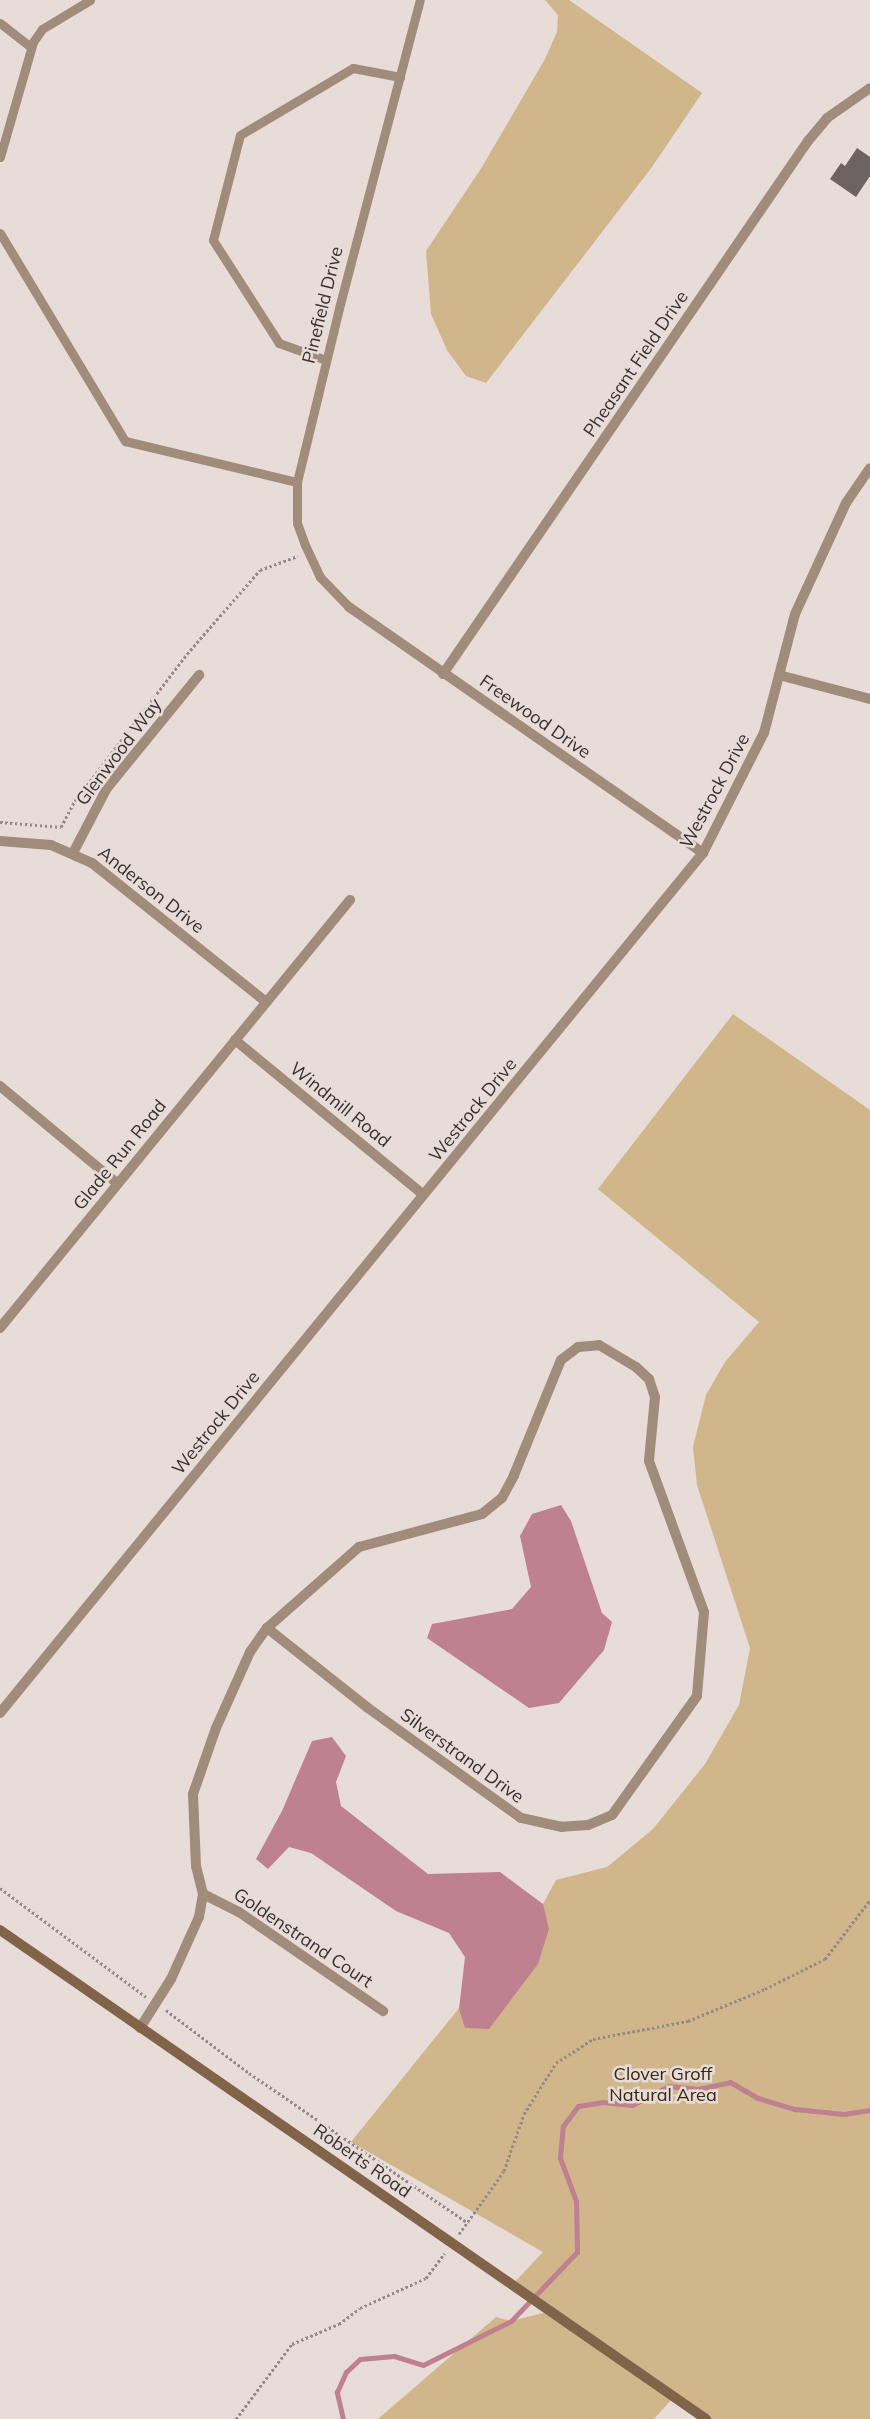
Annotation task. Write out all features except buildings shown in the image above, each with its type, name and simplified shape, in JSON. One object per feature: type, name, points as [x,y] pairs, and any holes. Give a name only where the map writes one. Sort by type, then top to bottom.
[{"type":"main road","name":"Roberts Road","points":[[0,1930],[706,2419]]},
{"type":"street","name":"Pheasant Field Drive","points":[[443,674],[808,141],[827,118],[870,88]]},
{"type":"street","name":"Westrock Drive","points":[[0,1713],[703,853],[764,733],[796,614],[846,503],[870,468]]},
{"type":"street","name":"Freewood Drive","points":[[349,607],[703,853]]},
{"type":"street","name":"Glenwood Way","points":[[73,853],[107,788],[199,675]]},
{"type":"street","points":[[779,675],[870,699]]},
{"type":"street","name":"Anderson Drive","points":[[0,840],[50,845],[73,853],[112,876],[266,1002]]},
{"type":"street","name":"Glade Run Road","points":[[0,1328],[350,900]]},
{"type":"street","name":"Windmill Road","points":[[235,1040],[424,1195]]},
{"type":"street","points":[[0,1086],[118,1184]]},
{"type":"street","name":"Silverstrand Drive","points":[[599,1345],[636,1366],[649,1380],[656,1397],[649,1460],[704,1612],[696,1696],[612,1814],[588,1825],[562,1827],[521,1818],[368,1708],[267,1628],[359,1547],[482,1514],[502,1498],[514,1475],[560,1360],[578,1348],[599,1345]]},
{"type":"street","points":[[140,2028],[156,2004],[200,1916],[203,1894],[196,1866],[193,1794],[216,1728],[250,1652],[267,1628]]},
{"type":"street","name":"Goldenstrand Court","points":[[203,1894],[239,1912],[383,2012]]},
{"type":"lane","points":[[0,157],[31,47],[42,29],[90,0]]},
{"type":"lane","name":"Pinefield Drive","points":[[349,607],[320,577],[308,552],[297,523],[297,482],[326,360],[420,0]]},
{"type":"lane","points":[[0,23],[31,47]]},
{"type":"lane","points":[[326,360],[278,343],[213,240],[240,134],[352,68],[400,77]]},
{"type":"lane","points":[[0,232],[125,441],[297,482]]},
{"type":"path","points":[[0,822],[61,827],[74,801],[186,654],[260,570],[308,552]]},
{"type":"path","points":[[0,1888],[249,2073],[468,2223]]},
{"type":"path","points":[[236,2419],[292,2344],[339,2324],[360,2308],[426,2278],[468,2223],[504,2171],[524,2114],[556,2063],[593,2039],[688,2021],[765,1989],[825,1959],[870,1900]]},
{"type":"green space","points":[[545,0],[569,0],[702,93],[652,167],[486,383],[466,376],[447,350],[431,314],[426,251],[482,167],[545,59],[557,32],[558,15]]},
{"type":"green space","name":"Clover Groff Natural Area","points":[[733,1014],[870,1110],[870,2419],[706,2419],[674,2397],[654,2419],[378,2419],[496,2317],[511,2321],[551,2311],[513,2284],[543,2252],[351,2142],[543,1904],[556,1880],[607,1867],[653,1829],[705,1764],[739,1705],[750,1648],[697,1485],[693,1447],[706,1395],[725,1362],[759,1322],[598,1189]]},
{"type":"shaded area","points":[[561,1505],[571,1521],[602,1613],[612,1622],[604,1650],[559,1703],[529,1708],[427,1638],[432,1624],[512,1609],[531,1587],[520,1536],[532,1514]]},
{"type":"shaded area","points":[[332,1737],[346,1756],[336,1782],[341,1806],[428,1874],[500,1872],[543,1904],[549,1929],[538,1964],[489,2029],[465,2028],[459,2009],[465,1957],[449,1933],[396,1911],[311,1853],[289,1847],[268,1869],[256,1859],[282,1811],[312,1741]]},
{"type":"waterway","points":[[343,2419],[337,2392],[346,2372],[360,2359],[394,2356],[423,2365],[511,2321],[577,2252],[576,2201],[560,2158],[563,2126],[578,2106],[602,2102],[632,2105],[669,2086],[698,2089],[730,2082],[758,2098],[795,2109],[844,2114],[870,2110]]}]
